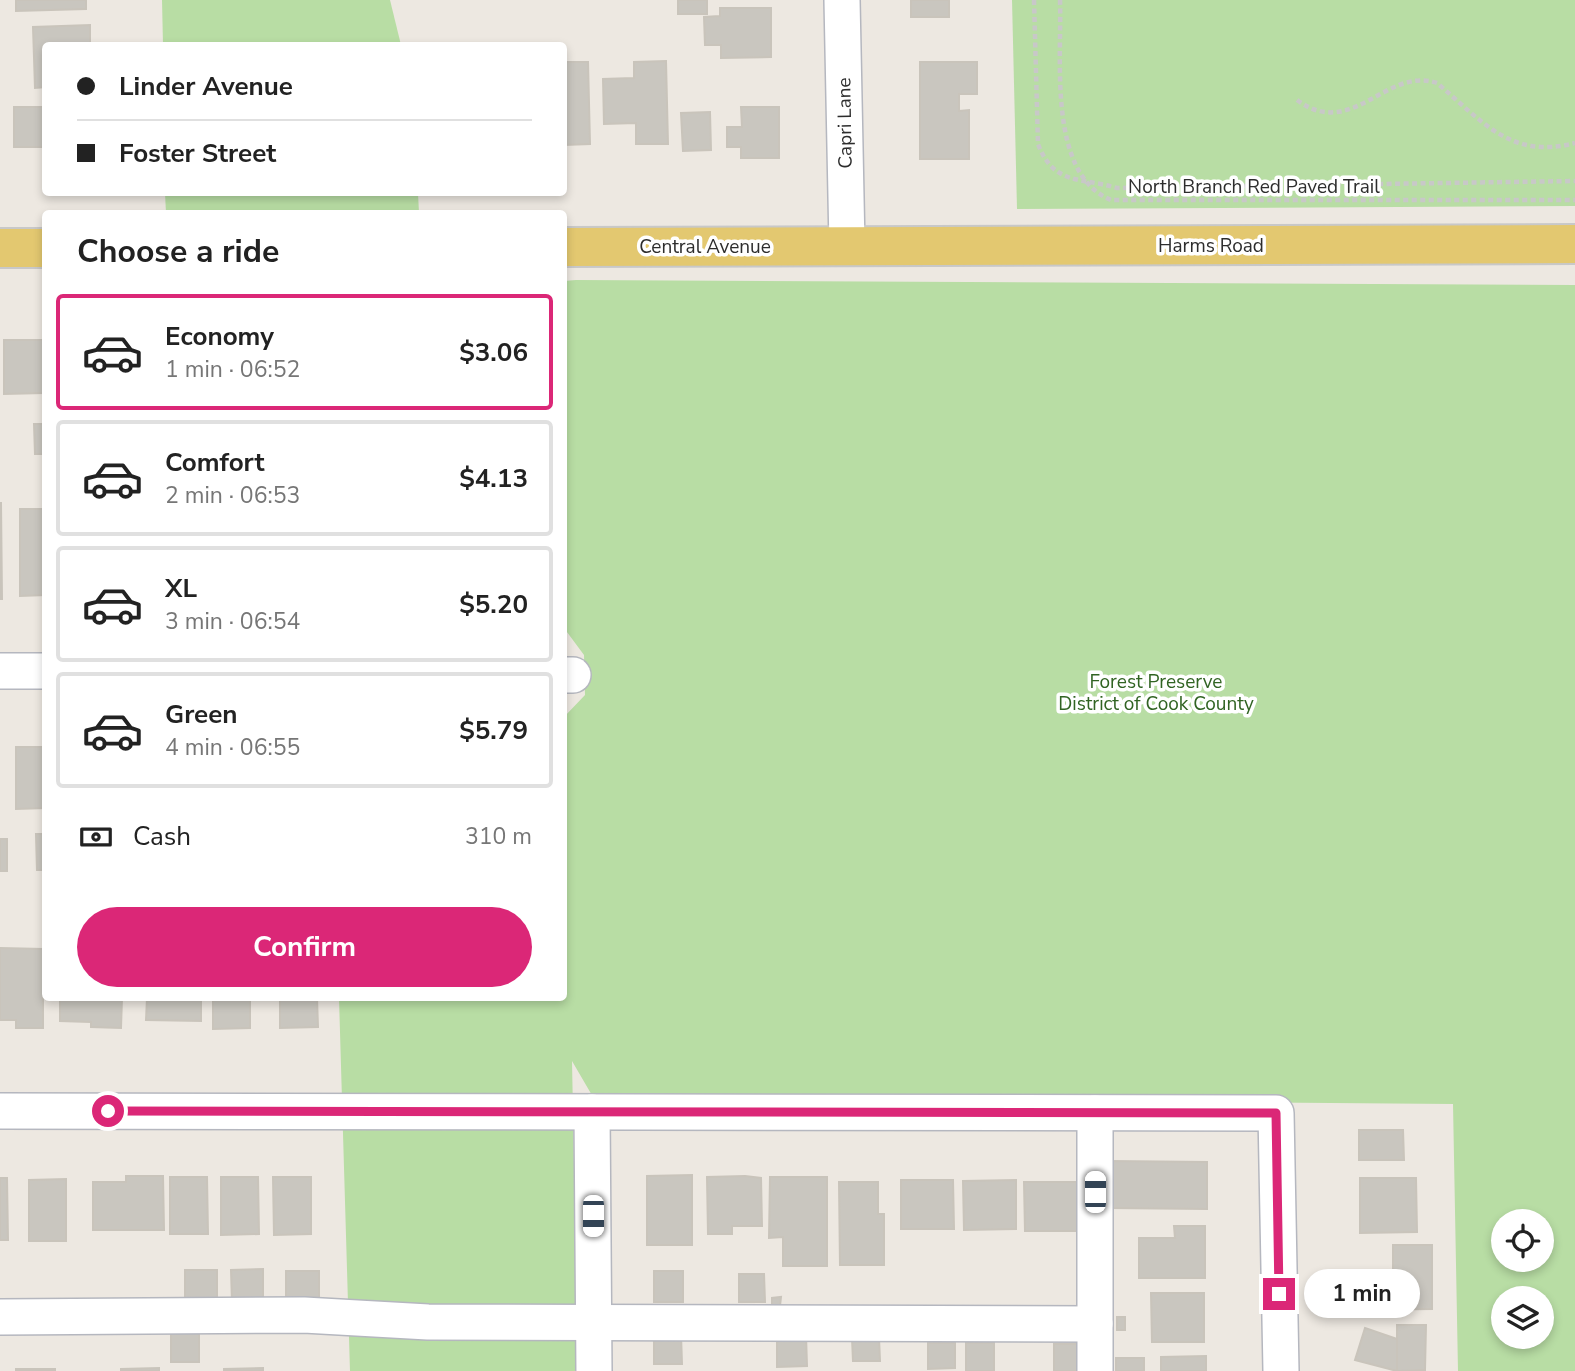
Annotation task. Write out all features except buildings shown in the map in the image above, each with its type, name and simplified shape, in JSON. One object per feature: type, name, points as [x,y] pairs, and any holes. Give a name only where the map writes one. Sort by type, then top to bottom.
[{"type":"main road","name":"Harms Road","points":[[847,246],[1575,244]]},
{"type":"main road","name":"Central Avenue","points":[[567,247],[847,246]]},
{"type":"main road","points":[[0,248],[42,248]]},
{"type":"street","name":"Capri Lane","points":[[842,0],[847,246]]},
{"type":"street","points":[[0,671],[42,671]]},
{"type":"street","points":[[0,1111],[1276,1113],[1281,1371]]},
{"type":"street","points":[[592,1112],[594,1371]]},
{"type":"street","points":[[1095,1113],[1096,1371]]},
{"type":"street","points":[[0,1317],[304,1315],[428,1322],[1095,1324]]},
{"type":"path","points":[[1034,0],[1038,144],[1048,164],[1060,176],[1117,188],[1575,181]]},
{"type":"path","name":"North Branch Red Paved Trail","points":[[1060,0],[1066,144],[1083,180],[1096,194],[1111,200],[1575,200]]},
{"type":"path","points":[[1297,100],[1308,108],[1347,110],[1364,106],[1393,86],[1414,79],[1426,79],[1437,83],[1495,133],[1516,144],[1539,148],[1575,143]]},
{"type":"green space","points":[[162,0],[390,0],[400,42],[163,42]]},
{"type":"green space","points":[[1012,0],[1575,0],[1575,206],[1017,209]]},
{"type":"green space","points":[[165,196],[418,196],[419,210],[166,210]]},
{"type":"green space","name":"Forest Preserve District of Cook County","points":[[567,281],[1575,285],[1575,1371],[1458,1371],[1453,1104],[593,1097],[572,1061],[578,1371],[350,1371],[339,1001],[567,1001],[567,714],[585,695],[584,655],[567,632]]},
{"type":"route","points":[[108,1111],[1276,1113],[1279,1294]]}]
